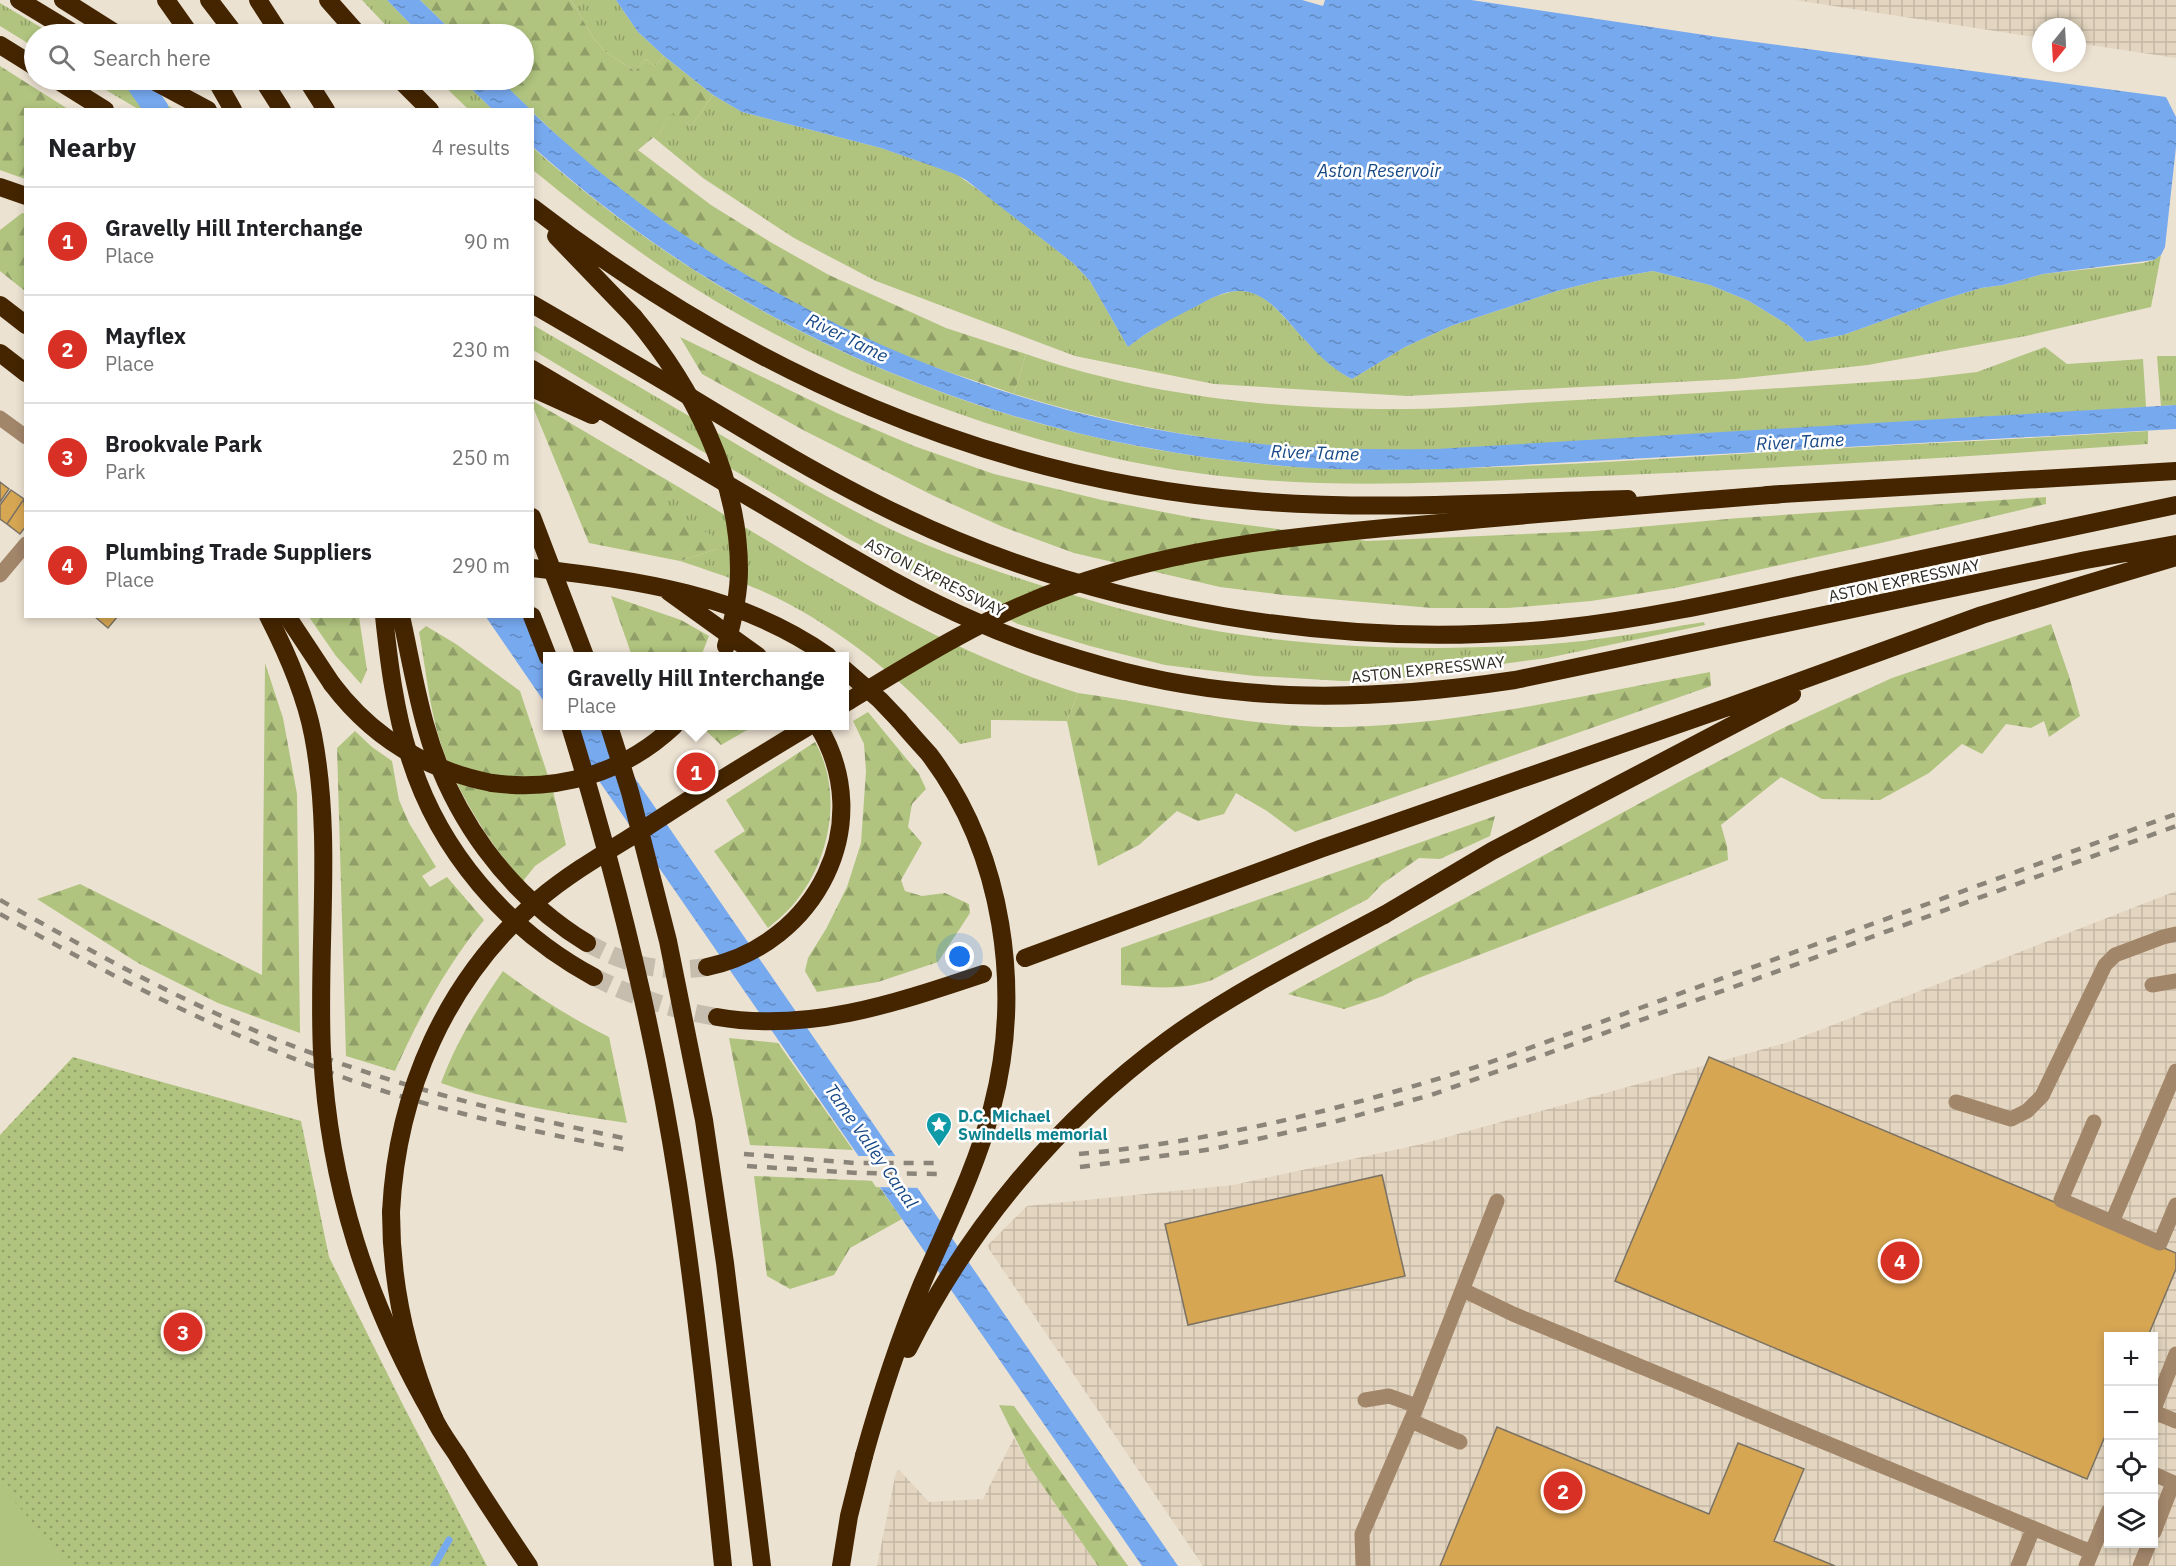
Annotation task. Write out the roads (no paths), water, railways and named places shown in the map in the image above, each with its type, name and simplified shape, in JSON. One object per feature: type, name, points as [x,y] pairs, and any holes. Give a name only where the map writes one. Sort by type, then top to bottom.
[{"type":"highway","points":[[19,0],[59,24]]},
{"type":"highway","points":[[63,0],[101,24]]},
{"type":"highway","points":[[166,0],[183,24]]},
{"type":"highway","points":[[209,0],[227,24]]},
{"type":"highway","points":[[258,0],[274,24]]},
{"type":"highway","points":[[328,0],[349,24]]},
{"type":"highway","points":[[0,45],[24,60]]},
{"type":"highway","points":[[73,90],[102,108]]},
{"type":"highway","points":[[171,90],[205,108]]},
{"type":"highway","points":[[184,90],[205,108]]},
{"type":"highway","points":[[222,90],[232,108]]},
{"type":"highway","points":[[269,90],[281,108]]},
{"type":"highway","points":[[313,90],[325,108]]},
{"type":"highway","points":[[410,90],[428,108]]},
{"type":"highway","points":[[0,187],[24,195]]},
{"type":"highway","points":[[534,210],[615,268],[679,309],[774,363],[821,386],[935,432],[1058,469],[1167,491],[1255,501],[1309,503],[1395,505],[1782,494]]},
{"type":"highway","points":[[534,211],[648,334],[679,378],[705,427],[728,492],[736,531],[738,557],[736,601],[724,652]]},
{"type":"highway","name":"ASTON EXPRESSWAY","points":[[534,304],[751,434],[903,517],[1014,562],[1101,589],[1189,610],[1271,623],[1371,632],[1480,633],[1560,628],[1662,614],[2176,505]]},
{"type":"highway","points":[[0,305],[24,323]]},
{"type":"highway","points":[[0,353],[24,371]]},
{"type":"highway","name":"ASTON EXPRESSWAY","points":[[534,370],[876,570],[975,622],[1070,656],[1142,675],[1221,690],[1294,696],[1400,694],[1515,680],[2086,560],[2176,544]]},
{"type":"highway","points":[[535,390],[701,469]]},
{"type":"highway","points":[[849,701],[941,645],[1006,611],[1074,585],[1174,557],[1307,534],[1782,494],[2176,471]]},
{"type":"highway","points":[[534,523],[583,652]]},
{"type":"highway","points":[[1024,958],[1320,849],[1982,615],[2176,557]]},
{"type":"highway","points":[[534,568],[663,588],[699,596],[742,610],[792,634],[820,652]]},
{"type":"highway","points":[[663,588],[751,652]]},
{"type":"highway","points":[[269,618],[301,692],[313,734],[319,772],[323,900],[322,1053],[329,1126],[349,1226],[381,1316],[397,1351],[477,1490],[529,1566]]},
{"type":"highway","points":[[288,618],[332,684],[364,720],[402,750],[430,765],[460,776],[516,786],[547,785],[577,779],[612,768],[633,757],[669,730]]},
{"type":"highway","points":[[384,618],[388,654],[403,734],[410,759],[429,806],[442,830],[464,864],[498,905],[525,931],[560,957],[594,977]]},
{"type":"highway","points":[[401,618],[426,726],[445,777],[467,823],[489,856],[512,883],[539,909],[580,939]]},
{"type":"highway","points":[[533,618],[546,652]]},
{"type":"highway","points":[[864,1456],[899,1367],[944,1282],[998,1204],[1061,1132],[1131,1068],[1208,1013],[1249,988],[1384,915],[1492,851],[1855,661]]},
{"type":"highway","points":[[841,1566],[849,1516],[875,1417],[904,1331],[974,1165],[985,1131],[997,1087],[1007,1019],[1008,979],[1002,933],[995,903],[980,852],[963,812],[929,755],[880,700],[849,673]]},
{"type":"highway","points":[[571,730],[593,801],[633,953],[667,1123],[689,1268],[723,1566]]},
{"type":"highway","points":[[610,730],[630,792],[668,941],[704,1120],[725,1263],[762,1566]]},
{"type":"highway","points":[[434,1418],[407,1340],[399,1302],[392,1257],[391,1212],[395,1163],[404,1116],[422,1060],[439,1025],[459,990],[483,957],[509,927],[539,899],[588,864],[803,730]]},
{"type":"highway","points":[[707,967],[736,959],[763,946],[787,928],[814,898],[828,871],[837,843],[841,813],[836,766],[821,730]]},
{"type":"highway","points":[[717,1017],[776,1022],[829,1017],[897,1003],[983,974]]},
{"type":"street","points":[[0,418],[24,436]]},
{"type":"street","points":[[0,575],[24,545]]},
{"type":"street","points":[[1956,1102],[2011,1119],[2027,1111],[2042,1096],[2105,965],[2115,955],[2176,934]]},
{"type":"street","points":[[2152,985],[2176,981]]},
{"type":"street","points":[[2112,1222],[2176,1071]]},
{"type":"street","points":[[2094,1122],[2061,1200],[2160,1243],[2176,1205]]},
{"type":"street","points":[[1363,1566],[1362,1534],[1417,1406],[1497,1201]]},
{"type":"street","points":[[1463,1290],[1513,1314],[2033,1529],[2089,1559],[2104,1524]]},
{"type":"street","points":[[2158,1400],[2176,1354]]},
{"type":"street","points":[[1365,1400],[1389,1396],[1417,1406]]},
{"type":"street","points":[[2158,1412],[2176,1421]]},
{"type":"street","points":[[1410,1421],[1460,1442]]},
{"type":"street","points":[[2158,1476],[2175,1483],[2158,1523]]},
{"type":"street","points":[[2018,1566],[2033,1529]]},
{"type":"street","points":[[2140,1566],[2147,1548]]},
{"type":"water","points":[[387,0],[420,0],[445,24],[410,24]]},
{"type":"water","name":"Aston Reservoir","points":[[616,0],[1302,0],[1323,6],[1325,0],[1471,0],[1718,37],[2166,97],[2176,117],[2176,147],[2165,247],[2161,255],[2154,260],[2043,274],[2003,285],[1981,288],[1843,335],[1807,342],[1788,325],[1749,301],[1710,285],[1653,271],[1557,291],[1451,326],[1405,347],[1352,379],[1311,347],[1268,301],[1249,292],[1232,291],[1216,296],[1160,325],[1128,347],[1090,281],[1073,263],[966,180],[881,148],[742,112],[713,95],[664,56],[638,32]]},
{"type":"water","points":[[472,90],[510,90],[529,108],[491,108]]},
{"type":"water","name":"River Tame","points":[[534,114],[605,176],[682,234],[764,285],[849,330],[938,368],[1029,399],[1122,423],[1217,439],[1299,447],[1436,449],[2176,405],[2176,429],[1447,469],[1316,468],[1169,452],[1069,431],[971,402],[876,366],[785,323],[697,272],[613,213],[534,148]]},
{"type":"water","points":[[487,618],[525,618],[546,652],[543,652],[543,700]]},
{"type":"water","points":[[564,730],[602,730],[1178,1566],[1142,1566]]},
{"type":"waterway","name":"Tame Valley Canal","points":[[143,90],[156,108]]},
{"type":"waterway","points":[[434,1566],[449,1540]]},
{"type":"tunnel","points":[[587,943],[617,957],[645,966],[675,969],[707,967]]},
{"type":"tunnel","points":[[594,977],[654,1002],[717,1017]]},
{"type":"railway","points":[[1079,1154],[1235,1131],[1388,1094],[1438,1079],[1488,1063],[2176,814]]},
{"type":"railway","points":[[1080,1167],[1213,1149],[1330,1123],[1431,1095],[2176,826]]},
{"type":"railway","points":[[0,900],[149,981],[211,1011],[336,1062],[481,1105],[628,1139]]},
{"type":"railway","points":[[0,914],[84,960],[212,1024],[345,1078],[415,1101],[487,1120],[632,1151]]},
{"type":"railway","points":[[744,1154],[855,1163],[939,1163]]},
{"type":"railway","points":[[747,1166],[857,1173],[940,1174]]},
{"type":"place","name":"Gravelly Hill Interchange","points":[[696,772]]},
{"type":"place","name":"D.C. Michael Swindells memorial","points":[[939,1148]]},
{"type":"place","name":"Plumbing Trade Suppliers","points":[[1900,1261]]},
{"type":"place","name":"Brookvale Park","points":[[183,1332]]},
{"type":"place","name":"Mayflex","points":[[1563,1491]]}]
